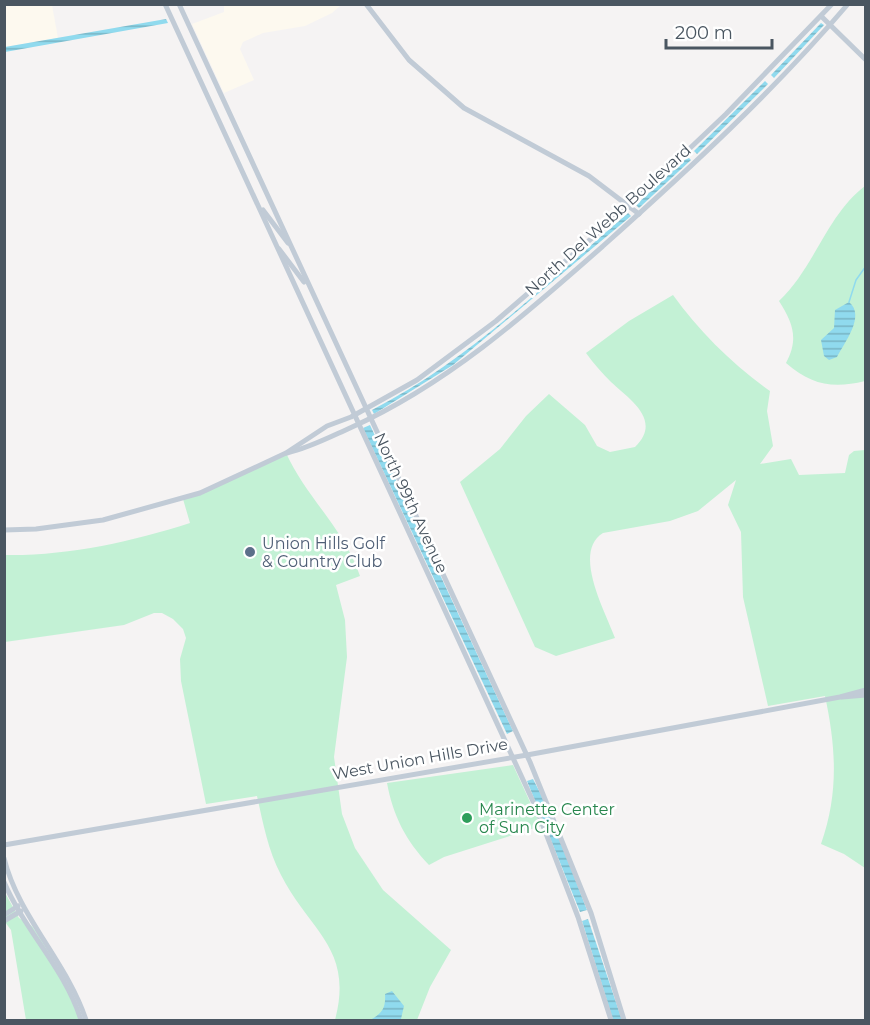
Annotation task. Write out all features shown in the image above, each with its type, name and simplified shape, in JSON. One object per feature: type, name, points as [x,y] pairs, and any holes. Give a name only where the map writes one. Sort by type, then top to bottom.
[{"type":"main road","points":[[166,7],[178,4]]},
{"type":"main road","name":"North 99th Avenue","points":[[178,4],[526,755],[591,913],[624,1020]]},
{"type":"main road","points":[[366,4],[409,60],[464,108],[589,176],[639,214]]},
{"type":"main road","name":"North Del Webb Boulevard","points":[[286,453],[327,426],[366,409],[417,381],[460,350],[541,284],[629,206],[720,120],[832,4]]},
{"type":"main road","name":"North Del Webb Boulevard","points":[[286,453],[371,419],[434,384],[463,362],[548,294],[639,214],[734,123],[831,25],[848,4]]},
{"type":"main road","name":"North 99th Avenue","points":[[166,7],[513,757],[569,892],[611,1020]]},
{"type":"main road","points":[[821,16],[866,60]]},
{"type":"main road","points":[[255,199],[282,238],[289,243]]},
{"type":"main road","points":[[278,249],[284,252],[313,296]]},
{"type":"main road","points":[[4,530],[84,524],[148,510],[211,489],[286,453]]},
{"type":"main road","name":"West Union Hills Drive","points":[[4,845],[526,755],[840,697],[866,690]]},
{"type":"main road","name":"West Union Hills Drive","points":[[840,697],[866,695]]},
{"type":"main road","points":[[4,858],[21,908],[53,950],[86,1020]]},
{"type":"main road","points":[[4,882],[57,968],[81,1020]]},
{"type":"main road","points":[[4,915],[21,908]]},
{"type":"main road","points":[[4,921],[21,908]]},
{"type":"shaded area","points":[[224,4],[341,5],[332,13],[305,26],[263,33],[243,42],[240,49],[254,80],[224,93],[192,24],[224,12]]},
{"type":"shaded area","points":[[5,5],[52,5],[58,38],[5,47]]},
{"type":"green space","points":[[865,186],[865,381],[833,385],[804,376],[786,363],[792,346],[793,331],[779,301],[802,273],[840,212]]},
{"type":"green space","points":[[673,295],[718,347],[743,371],[770,391],[767,411],[773,446],[760,464],[791,459],[799,475],[845,473],[849,455],[854,451],[865,450],[865,868],[844,854],[821,844],[831,807],[834,770],[832,733],[825,696],[768,706],[743,597],[741,532],[728,505],[736,480],[698,511],[670,521],[603,533],[594,542],[590,554],[591,567],[599,598],[615,638],[556,656],[535,647],[460,482],[500,449],[526,416],[549,394],[585,425],[597,446],[610,452],[635,447],[643,437],[646,428],[640,411],[604,375],[586,353],[629,321]]},
{"type":"green space","points":[[286,453],[294,469],[345,544],[360,576],[336,585],[345,620],[347,657],[334,757],[342,814],[355,848],[383,890],[451,950],[430,987],[417,1020],[335,1020],[339,975],[334,958],[326,942],[292,895],[276,866],[257,796],[206,804],[181,681],[180,659],[186,638],[183,629],[173,619],[162,613],[154,613],[124,625],[5,642],[5,555],[52,553],[99,546],[190,523],[183,499]]},
{"type":"green space","name":"Marinette Center of Sun City","points":[[513,765],[541,826],[444,857],[429,865],[414,847],[402,827],[387,783]]},
{"type":"green space","points":[[4,891],[19,918],[32,926],[48,949],[84,1020],[26,1020],[11,930],[5,922]]},
{"type":"water","points":[[166,19],[168,23],[5,52],[5,47]]},
{"type":"water","points":[[821,23],[824,25],[774,78],[771,75]]},
{"type":"water","points":[[765,81],[768,84],[697,154],[694,151]]},
{"type":"water","points":[[688,157],[691,160],[639,208],[636,205]]},
{"type":"water","points":[[628,213],[631,216],[453,365],[374,414],[372,410],[407,390],[474,345]]},
{"type":"water","points":[[849,302],[854,308],[855,322],[837,357],[829,360],[824,356],[821,340],[834,328],[835,310]]},
{"type":"water","points":[[370,425],[513,731],[507,734],[363,428]]},
{"type":"water","points":[[533,779],[548,808],[587,910],[580,912],[527,781]]},
{"type":"water","points":[[588,919],[622,1020],[613,1020],[582,921]]},
{"type":"water","points":[[392,991],[404,1006],[401,1019],[370,1020],[384,1007],[385,994]]},
{"type":"waterway","points":[[849,302],[856,280],[866,266]]},
{"type":"place","name":"Union Hills Golf & Country Club","points":[[250,552]]},
{"type":"place","name":"Marinette Center of Sun City","points":[[467,818]]}]
